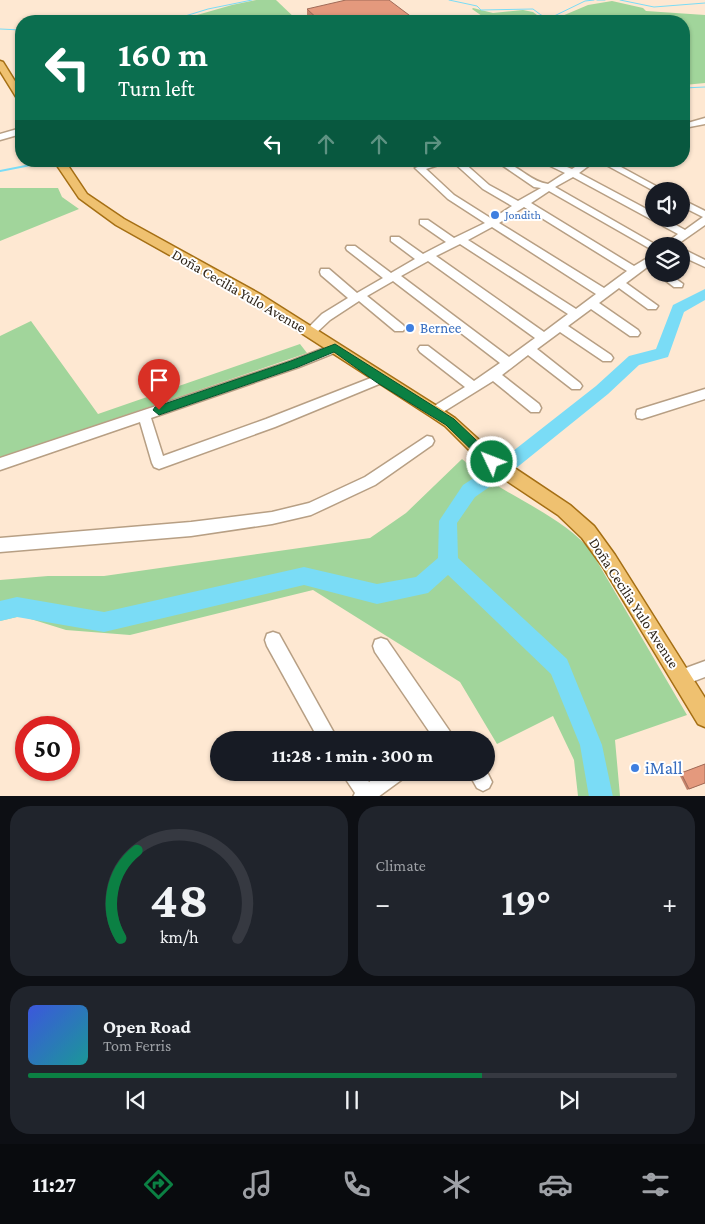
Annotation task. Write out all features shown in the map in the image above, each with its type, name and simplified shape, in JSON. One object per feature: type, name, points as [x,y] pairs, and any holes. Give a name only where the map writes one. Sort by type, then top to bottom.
[{"type":"main road","points":[[0,64],[15,88]]},
{"type":"main road","name":"Doña Cecilia Yulo Avenue","points":[[62,167],[83,196],[120,222],[254,297],[380,379],[435,412],[450,422],[492,462],[564,510],[596,542],[705,718]]},
{"type":"street","points":[[690,125],[705,121]]},
{"type":"street","points":[[0,137],[15,133]]},
{"type":"street","points":[[424,167],[420,168],[451,197],[603,293]]},
{"type":"street","points":[[463,167],[486,186],[634,271]]},
{"type":"street","points":[[509,167],[537,185],[548,187],[645,243]]},
{"type":"street","points":[[558,167],[645,212]]},
{"type":"street","points":[[307,330],[358,297],[492,223],[582,167]]},
{"type":"street","points":[[614,167],[645,183]]},
{"type":"street","points":[[690,207],[705,215]]},
{"type":"street","points":[[681,237],[705,220]]},
{"type":"street","points":[[424,222],[576,314]]},
{"type":"street","points":[[672,227],[685,234]]},
{"type":"street","points":[[694,227],[705,233]]},
{"type":"street","points":[[395,239],[544,338]]},
{"type":"street","points":[[350,248],[508,363]]},
{"type":"street","points":[[690,256],[705,264]]},
{"type":"street","points":[[435,412],[493,375],[618,282],[645,266]]},
{"type":"street","points":[[325,272],[398,328]]},
{"type":"street","points":[[618,282],[652,306]]},
{"type":"street","points":[[591,303],[634,333]]},
{"type":"street","points":[[560,326],[607,358]]},
{"type":"street","points":[[0,464],[295,364],[335,348]]},
{"type":"street","points":[[424,349],[474,387]]},
{"type":"street","points":[[528,349],[576,386]]},
{"type":"street","points":[[493,375],[535,408]]},
{"type":"street","points":[[144,415],[159,463],[287,417],[380,379]]},
{"type":"street","points":[[642,414],[705,396]]},
{"type":"street","points":[[0,545],[191,529],[272,518],[303,511],[370,481],[427,441]]},
{"type":"street","points":[[273,640],[324,731]]},
{"type":"street","points":[[381,646],[439,731]]},
{"type":"street","points":[[681,678],[705,669]]},
{"type":"street","points":[[356,781],[366,795],[385,781]]},
{"type":"green space","points":[[256,0],[276,0],[292,15],[197,15]]},
{"type":"green space","points":[[612,1],[643,8],[646,11],[705,15],[705,83],[690,84],[690,15],[564,15],[588,5]]},
{"type":"green space","points":[[472,9],[493,13],[523,10],[537,15],[481,15]]},
{"type":"green space","points":[[0,188],[58,188],[62,197],[79,209],[0,241]]},
{"type":"green space","points":[[31,321],[98,414],[300,344],[307,353],[0,458],[0,336]]},
{"type":"green space","points":[[462,459],[493,483],[571,531],[591,551],[687,715],[615,740],[620,796],[578,796],[574,760],[553,716],[497,744],[495,731],[489,731],[460,682],[313,590],[130,635],[66,630],[21,616],[0,621],[0,580],[48,576],[104,576],[370,538],[406,513]]},
{"type":"building","points":[[346,0],[389,0],[409,15],[314,15],[307,9]]},
{"type":"building","points":[[705,764],[705,783],[689,789],[681,773]]},
{"type":"waterway","points":[[188,15],[252,0]]},
{"type":"waterway","points":[[449,0],[477,6],[481,10],[533,9],[541,15]]},
{"type":"waterway","points":[[556,15],[585,1],[594,0]]},
{"type":"waterway","points":[[597,0],[605,0]]},
{"type":"waterway","points":[[620,0],[654,7],[705,3]]},
{"type":"waterway","points":[[0,29],[15,30]]},
{"type":"waterway","points":[[690,88],[705,87]]},
{"type":"waterway","points":[[0,171],[20,167]]},
{"type":"waterway","points":[[448,562],[448,521],[469,491],[509,464],[602,390],[634,360],[663,353],[678,309],[705,294]]},
{"type":"waterway","points":[[0,611],[17,607],[104,622],[304,576],[377,594],[421,586],[448,562]]},
{"type":"waterway","points":[[448,562],[559,667],[591,745],[601,796]]},
{"type":"place","name":"Jondith","points":[[495,215]]},
{"type":"place","name":"Bernee","points":[[410,328]]},
{"type":"place","name":"iMall","points":[[635,768]]},
{"type":"route","points":[[159,410],[295,364],[335,348],[380,379],[450,422],[492,462]]}]
